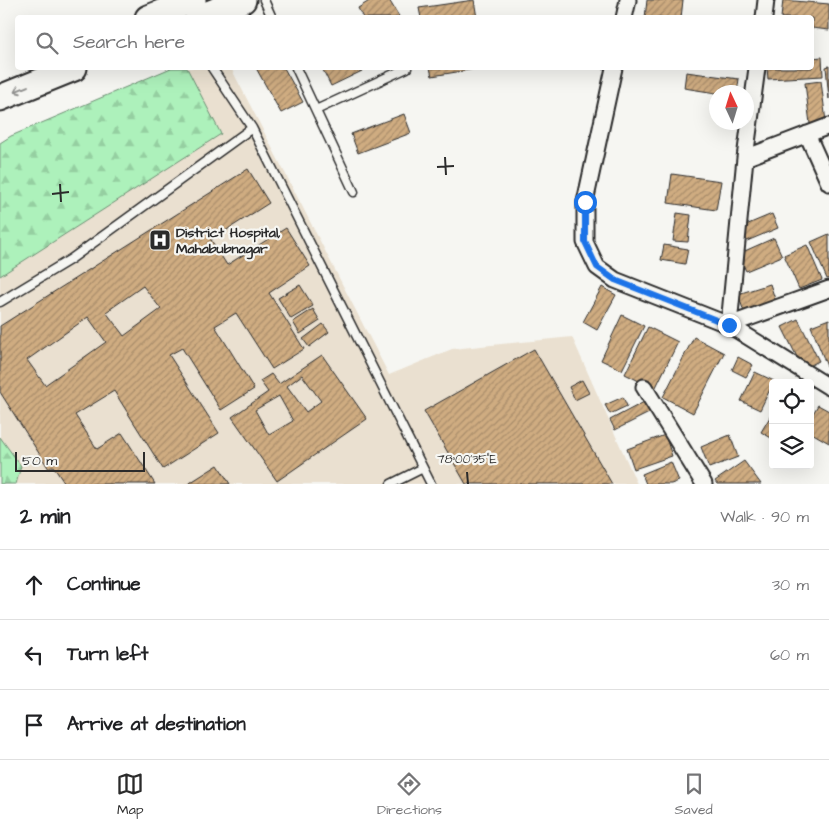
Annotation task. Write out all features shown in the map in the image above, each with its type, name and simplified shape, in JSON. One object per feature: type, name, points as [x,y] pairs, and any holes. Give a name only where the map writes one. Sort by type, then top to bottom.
[{"type":"highway","points":[[206,15],[243,0]]},
{"type":"highway","points":[[154,15],[180,2]]},
{"type":"highway","points":[[0,80],[24,70]]},
{"type":"highway","points":[[0,98],[69,70]]},
{"type":"street","points":[[625,15],[628,0]]},
{"type":"street","points":[[764,15],[766,0]]},
{"type":"street","points":[[614,70],[585,202],[585,242],[597,267],[615,280],[729,325],[829,386]]},
{"type":"street","points":[[729,325],[745,158],[757,70]]},
{"type":"street","points":[[745,158],[829,126]]},
{"type":"street","points":[[807,134],[829,183]]},
{"type":"street","points":[[729,325],[829,289]]},
{"type":"street","points":[[644,388],[704,484]]},
{"type":"lane","points":[[264,0],[271,15]]},
{"type":"lane","points":[[213,70],[252,128],[431,484]]},
{"type":"lane","points":[[297,70],[354,192]]},
{"type":"lane","points":[[316,110],[403,70]]},
{"type":"lane","points":[[0,302],[71,259],[252,128]]},
{"type":"lane","points":[[391,484],[423,468]]},
{"type":"shaded area","name":"District Hospital, Mahabubnagar","points":[[166,70],[232,70],[389,375],[452,349],[572,337],[637,484],[0,484],[0,143],[11,136]]},
{"type":"green space","points":[[166,70],[188,70],[221,134],[0,276],[0,143],[11,136]]},
{"type":"green space","points":[[0,437],[21,466],[16,484],[0,484]]},
{"type":"building","points":[[371,0],[389,0],[398,15],[362,15],[358,8]]},
{"type":"building","points":[[474,0],[476,15],[420,15],[419,8]]},
{"type":"building","points":[[647,0],[683,0],[681,15],[645,15]]},
{"type":"building","points":[[783,0],[829,4],[829,30],[814,28],[814,15],[781,15]]},
{"type":"building","points":[[822,57],[823,76],[768,79],[767,70],[814,70],[814,58]]},
{"type":"building","points":[[829,66],[829,99],[826,67]]},
{"type":"building","points":[[257,70],[285,70],[303,102],[281,113]]},
{"type":"building","points":[[323,70],[362,70],[362,71],[331,86]]},
{"type":"building","points":[[430,70],[469,70],[432,76]]},
{"type":"building","points":[[686,72],[739,79],[738,85],[709,85],[709,92],[684,88]]},
{"type":"building","points":[[821,81],[826,122],[810,124],[805,83]]},
{"type":"building","points":[[404,114],[411,133],[358,153],[351,134]]},
{"type":"building","points":[[248,169],[269,203],[211,240],[227,265],[286,228],[310,266],[269,293],[304,349],[272,369],[236,313],[215,326],[254,389],[221,410],[182,348],[169,355],[219,433],[163,469],[114,391],[75,415],[97,449],[122,433],[155,484],[65,484],[53,466],[49,469],[0,392],[0,326]],"holes":[[[143,286],[161,309],[124,336],[106,312]],[[88,317],[106,342],[45,385],[27,360]]]},
{"type":"building","points":[[672,174],[721,181],[716,210],[668,203]]},
{"type":"building","points":[[677,213],[691,215],[688,242],[673,241]]},
{"type":"building","points":[[772,214],[778,228],[747,241],[741,227]]},
{"type":"building","points":[[829,234],[829,278],[827,279],[811,242]]},
{"type":"building","points":[[774,238],[782,256],[746,271],[738,254]]},
{"type":"building","points":[[664,245],[688,249],[685,264],[661,260]]},
{"type":"building","points":[[807,245],[822,280],[799,289],[784,255]]},
{"type":"building","points":[[770,284],[776,302],[744,312],[738,294]]},
{"type":"building","points":[[300,285],[313,306],[291,319],[278,298]]},
{"type":"building","points":[[602,287],[616,295],[597,330],[583,322]]},
{"type":"building","points":[[313,309],[320,321],[300,334],[293,322]]},
{"type":"building","points":[[622,315],[644,326],[622,370],[601,360]]},
{"type":"building","points":[[798,319],[819,361],[803,369],[782,327]]},
{"type":"building","points":[[829,319],[829,368],[828,369],[811,326]]},
{"type":"building","points":[[323,324],[329,332],[309,347],[303,339]]},
{"type":"building","points":[[648,327],[678,342],[655,389],[625,374]]},
{"type":"building","points":[[694,337],[724,353],[693,413],[663,397]]},
{"type":"building","points":[[534,349],[612,484],[466,484],[424,411]]},
{"type":"building","points":[[322,355],[367,419],[277,481],[232,417],[268,392],[260,381],[271,374],[279,384]],"holes":[[[302,375],[321,401],[306,412],[287,386]],[[279,396],[293,421],[269,435],[255,410]]]},
{"type":"building","points":[[738,357],[753,365],[746,377],[732,370]]},
{"type":"building","points":[[755,372],[770,379],[769,391],[760,410],[741,401]]},
{"type":"building","points":[[582,380],[589,393],[575,400],[569,387]]},
{"type":"building","points":[[623,397],[627,406],[610,414],[605,405]]},
{"type":"building","points":[[646,401],[651,412],[615,430],[610,420]]},
{"type":"building","points":[[818,405],[829,411],[829,443],[814,434],[814,412]]},
{"type":"building","points":[[769,419],[769,437],[761,432]]},
{"type":"building","points":[[665,435],[672,456],[634,469],[627,449]]},
{"type":"building","points":[[730,435],[738,457],[709,468],[701,447]]},
{"type":"building","points":[[744,461],[761,484],[717,484],[715,481]]},
{"type":"building","points":[[671,462],[679,481],[671,484],[646,484],[642,474]]},
{"type":"building","points":[[218,465],[230,484],[188,484]]},
{"type":"place","name":"District Hospital, Mahabubnagar","points":[[160,240]]},
{"type":"route","points":[[585,202],[585,242],[597,267],[615,280],[729,325]]}]
